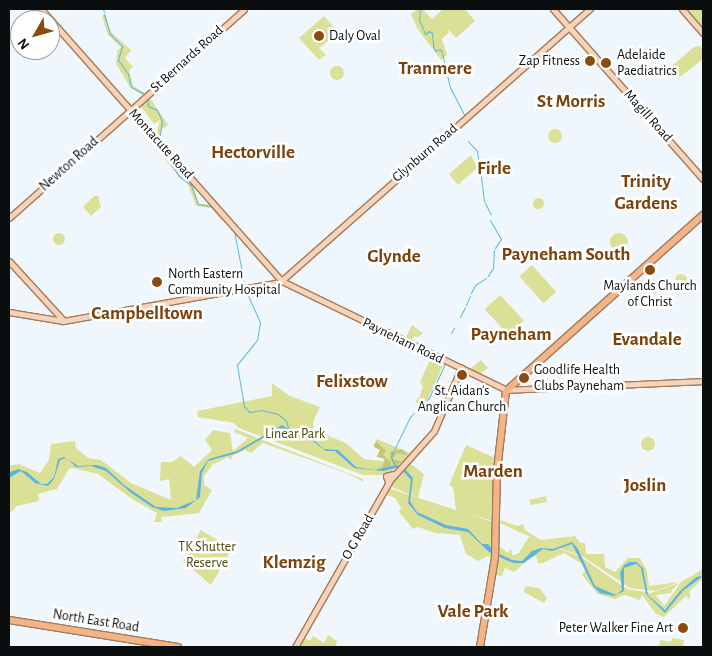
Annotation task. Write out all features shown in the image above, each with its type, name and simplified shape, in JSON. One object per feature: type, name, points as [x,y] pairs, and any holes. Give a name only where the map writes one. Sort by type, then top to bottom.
[{"type":"highway","points":[[481,647],[496,553],[498,475],[509,389],[701,218]]},
{"type":"highway","name":"North East Road","points":[[11,621],[24,620],[52,627]]},
{"type":"highway","name":"North East Road","points":[[11,621],[177,647]]},
{"type":"highway","name":"North East Road","points":[[159,645],[170,647]]},
{"type":"main road","name":"Montacute Road","points":[[42,9],[282,279]]},
{"type":"main road","name":"St Bernards Road","points":[[130,109],[243,9]]},
{"type":"main road","name":"Magill Road","points":[[553,9],[703,179]]},
{"type":"main road","name":"Glynburn Road","points":[[435,145],[454,126],[590,9]]},
{"type":"main road","points":[[682,9],[703,32]]},
{"type":"main road","name":"Glynburn Road","points":[[282,279],[552,42]]},
{"type":"main road","name":"Newton Road","points":[[9,217],[130,109]]},
{"type":"main road","points":[[9,262],[60,319]]},
{"type":"main road","points":[[9,311],[60,319],[245,288],[282,279]]},
{"type":"main road","name":"Payneham Road","points":[[282,279],[298,290],[422,349],[459,369],[509,389],[528,390],[703,381]]},
{"type":"main road","name":"Payneham Road","points":[[282,279],[310,295]]},
{"type":"main road","name":"O G Road","points":[[295,647],[377,500],[402,463],[434,432],[438,416],[451,391],[459,369]]},
{"type":"green space","points":[[418,9],[423,9],[432,19],[443,9],[465,9],[475,21],[456,38],[448,29],[449,32],[442,39],[447,55],[441,60],[417,28],[411,14]]},
{"type":"green space","points":[[684,9],[703,9],[703,30]]},
{"type":"green space","points":[[105,14],[111,32],[131,50],[125,58],[133,67],[129,70],[133,86],[145,93],[142,95],[130,87],[116,64],[117,51],[121,47],[108,35],[102,16]]},
{"type":"green space","points":[[324,16],[339,33],[319,48],[326,55],[323,57],[319,54],[322,58],[319,60],[299,38]]},
{"type":"green space","points":[[700,46],[703,48],[703,59],[680,77],[672,66],[694,47]]},
{"type":"green space","points":[[337,66],[342,68],[344,73],[342,78],[337,80],[332,78],[330,73],[332,68]]},
{"type":"green space","points":[[148,95],[168,125],[161,130],[160,139],[157,132],[160,120],[154,124],[139,104],[147,101]]},
{"type":"green space","points":[[552,129],[558,129],[562,136],[558,143],[552,143],[548,139],[548,133]]},
{"type":"green space","points":[[156,139],[172,158],[170,160],[185,182],[167,162]]},
{"type":"green space","points":[[471,155],[477,168],[458,185],[449,174]]},
{"type":"green space","points":[[635,176],[641,176],[645,183],[641,190],[635,190],[631,186],[631,180]]},
{"type":"green space","points":[[187,182],[193,186],[199,204],[212,204],[227,221],[221,220],[211,208],[196,206]]},
{"type":"green space","points":[[94,196],[98,196],[101,207],[91,216],[83,207]]},
{"type":"green space","points":[[538,197],[544,203],[538,209],[532,203]]},
{"type":"green space","points":[[57,233],[61,233],[65,239],[61,245],[57,245],[53,241],[53,237]]},
{"type":"green space","points":[[615,233],[623,233],[628,238],[626,249],[615,251],[610,246],[610,238]]},
{"type":"green space","points":[[532,265],[556,292],[543,303],[519,276]]},
{"type":"green space","points":[[681,274],[687,280],[681,286],[675,280]]},
{"type":"green space","points":[[500,295],[524,321],[509,335],[485,309]]},
{"type":"green space","points":[[412,325],[423,333],[418,337],[414,336],[411,342],[405,339]]},
{"type":"green space","points":[[431,357],[444,363],[428,399],[421,405],[415,402],[420,396],[423,386],[420,382]]},
{"type":"green space","points":[[481,360],[488,368],[479,375],[469,370]]},
{"type":"green space","name":"Linear Park","points":[[272,383],[290,396],[320,407],[313,422],[314,430],[346,443],[364,459],[384,461],[384,456],[376,457],[380,450],[373,446],[377,439],[410,453],[389,475],[363,475],[239,428],[234,423],[198,417],[197,411],[272,396]]},
{"type":"green space","points":[[235,429],[363,479],[364,482],[346,473],[263,443],[251,453],[245,450],[232,456],[231,461],[228,457],[212,465],[204,476],[204,485],[212,490],[199,513],[161,517],[162,522],[154,522],[157,513],[132,499],[98,474],[73,468],[69,469],[57,489],[38,494],[39,501],[17,506],[9,514],[9,466],[19,464],[40,473],[49,460],[51,444],[75,441],[76,448],[88,458],[101,460],[131,483],[171,500],[169,479],[160,481],[161,462],[172,462],[181,456],[194,467],[212,450],[205,440],[213,430],[230,433],[233,451],[248,438],[234,432]]},
{"type":"green space","points":[[645,437],[651,437],[655,444],[651,451],[645,451],[641,447],[641,441]]},
{"type":"green space","points":[[376,441],[386,451],[383,455],[391,462],[391,467],[375,469],[382,467],[385,459],[377,457],[380,450],[374,447]]},
{"type":"green space","points":[[466,445],[495,458],[497,522],[456,511],[453,487],[449,485]]},
{"type":"green space","points":[[402,449],[408,455],[397,453],[393,459],[402,462],[395,466],[391,460],[390,452]]},
{"type":"green space","points":[[407,461],[424,474],[418,498],[389,486]]},
{"type":"green space","points":[[388,488],[496,523],[494,561],[488,556],[478,561],[466,554],[460,535],[435,533],[418,527],[413,529],[399,512],[401,508],[395,498],[384,494]]},
{"type":"green space","points":[[546,496],[547,502],[531,505],[529,500]]},
{"type":"green space","points":[[501,520],[517,526],[523,524],[525,530],[541,540],[575,536],[580,543],[585,543],[586,554],[604,554],[605,567],[615,572],[628,558],[640,558],[647,571],[649,586],[679,582],[655,591],[630,588],[582,556],[541,542],[500,523]]},
{"type":"green space","name":"TK Shutter Reserve","points":[[201,530],[232,549],[211,585],[183,561]]},
{"type":"green space","points":[[529,537],[581,557],[627,589],[651,593],[679,583],[671,593],[656,595],[664,606],[681,582],[703,569],[703,578],[690,591],[690,600],[686,596],[689,593],[664,617],[656,614],[642,595],[640,600],[625,595],[615,599],[598,594],[582,575],[585,570],[582,564],[564,553],[543,563],[538,563],[536,556],[531,557],[514,572],[505,568],[502,576],[495,575],[499,546],[508,553],[511,548],[512,555],[518,554]]},
{"type":"green space","points":[[525,586],[539,588],[547,598],[544,603],[524,592]]},
{"type":"green space","points":[[328,635],[337,641],[336,647],[297,647],[303,637],[310,641],[313,636],[324,643]]},
{"type":"green space","points":[[672,638],[684,640],[683,647],[659,647],[660,640],[671,642]]},
{"type":"water","points":[[282,425],[297,434],[308,435],[324,449],[338,450],[356,467],[375,470],[396,465],[403,467],[413,478],[410,501],[417,512],[446,525],[468,529],[482,544],[488,544],[495,552],[512,560],[522,561],[532,551],[541,548],[553,549],[572,542],[578,549],[595,586],[616,595],[600,593],[593,586],[572,544],[552,551],[543,549],[524,563],[513,563],[489,552],[468,532],[445,528],[418,515],[408,503],[411,480],[403,471],[396,468],[383,471],[354,468],[335,451],[326,451],[310,439],[281,428],[237,453],[208,461],[202,473],[200,497],[186,508],[164,511],[152,507],[130,492],[106,471],[91,466],[76,467],[67,459],[78,466],[97,465],[106,468],[124,485],[156,507],[177,508],[196,500],[200,471],[209,459],[237,451]]},
{"type":"water","points":[[66,458],[60,460],[54,479],[48,486],[35,483],[21,471],[9,478],[10,472],[18,469],[27,472],[41,484],[47,484],[54,477],[58,459]]},
{"type":"water","points":[[629,562],[636,562],[643,568],[648,595],[665,610],[680,591],[696,577],[703,576],[683,591],[665,613],[646,594],[641,568],[636,564],[624,568],[624,591],[616,595],[622,590],[620,573],[624,565]]},
{"type":"waterway","points":[[420,10],[419,19],[425,34],[429,31],[432,33],[435,51],[440,49],[442,53],[450,87],[465,116]]},
{"type":"waterway","points":[[104,14],[110,34],[122,46],[118,60],[128,74],[131,87],[145,94]]},
{"type":"waterway","points":[[147,97],[148,106],[157,110],[162,121],[159,140]]},
{"type":"waterway","points":[[468,141],[477,151],[479,165]]},
{"type":"waterway","points":[[160,147],[179,176],[191,185],[198,204],[213,207],[225,220]]},
{"type":"waterway","points":[[480,169],[484,202]]},
{"type":"waterway","points":[[485,203],[491,215]]},
{"type":"waterway","points":[[490,220],[501,239],[495,248]]},
{"type":"waterway","points":[[234,231],[245,287]]},
{"type":"waterway","points":[[488,276],[493,268],[494,250]]},
{"type":"waterway","points":[[471,293],[475,285],[486,278]]},
{"type":"waterway","points":[[246,291],[260,322],[257,340],[237,365],[244,406],[249,412],[261,410],[278,414],[286,421],[289,430]]},
{"type":"waterway","points":[[466,305],[470,296]]},
{"type":"waterway","points":[[460,317],[465,307]]},
{"type":"waterway","points":[[451,333],[454,328]]},
{"type":"waterway","points":[[421,406],[429,398],[445,363]]},
{"type":"waterway","points":[[394,466],[391,456],[410,417],[420,407]]},
{"type":"place","name":"Daly Oval","points":[[319,36]]},
{"type":"place","name":"Zap Fitness","points":[[590,61]]},
{"type":"place","name":"Adelaide Paediatrics","points":[[606,63]]},
{"type":"place","name":"Maylands Church of Christ","points":[[650,270]]},
{"type":"place","name":"North Eastern Community Hospital","points":[[157,282]]},
{"type":"place","name":"St. Aidan's Anglican Church","points":[[462,375]]},
{"type":"place","name":"Goodlife Health Clubs Payneham","points":[[524,378]]},
{"type":"place","name":"Peter Walker Fine Art","points":[[683,628]]},
{"type":"district","name":"Tranmere","points":[[435,69]]},
{"type":"district","name":"St Morris","points":[[571,102]]},
{"type":"district","name":"Hectorville","points":[[253,153]]},
{"type":"district","name":"Firle","points":[[494,169]]},
{"type":"district","name":"Trinity Gardens","points":[[646,193]]},
{"type":"district","name":"Payneham South","points":[[566,255]]},
{"type":"district","name":"Glynde","points":[[394,257]]},
{"type":"district","name":"Campbelltown","points":[[147,314]]},
{"type":"district","name":"Payneham","points":[[511,335]]},
{"type":"district","name":"Evandale","points":[[647,340]]},
{"type":"district","name":"Felixstow","points":[[352,382]]},
{"type":"district","name":"Marden","points":[[493,472]]},
{"type":"district","name":"Joslin","points":[[645,486]]},
{"type":"district","name":"Klemzig","points":[[294,563]]},
{"type":"district","name":"Vale Park","points":[[473,612]]}]
